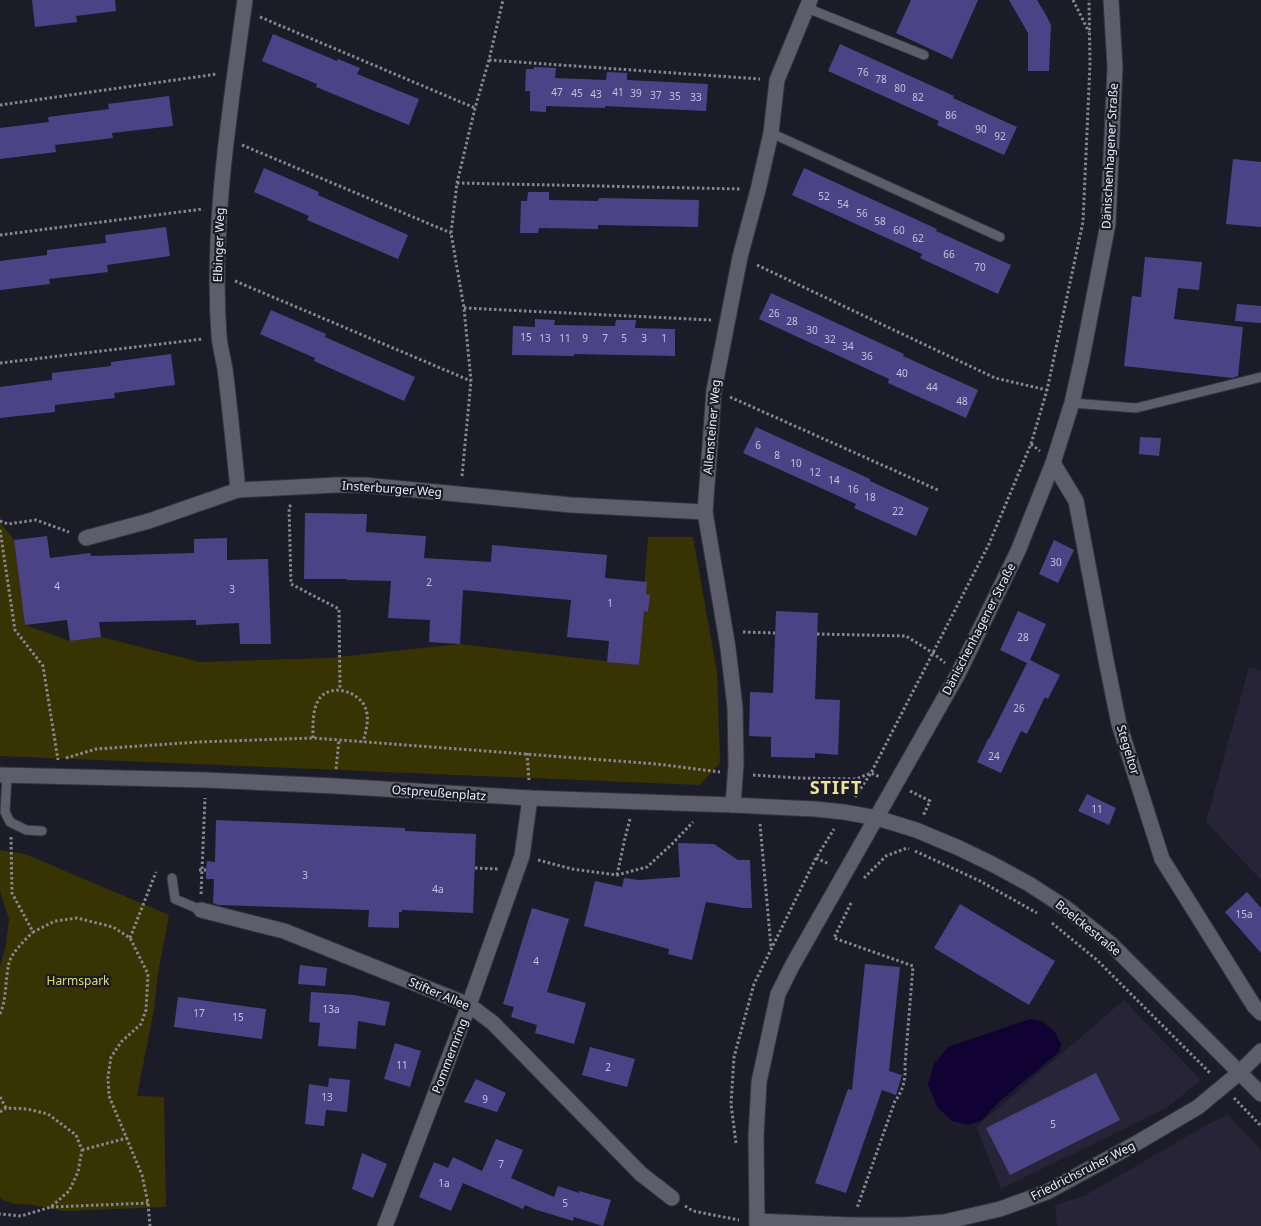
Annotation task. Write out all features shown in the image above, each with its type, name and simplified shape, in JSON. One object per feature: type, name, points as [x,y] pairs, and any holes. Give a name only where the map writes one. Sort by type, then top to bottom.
[{"type":"street","name":"Dänischenhagener Straße","points":[[757,1224],[756,1136],[760,1082],[778,994],[792,966],[958,674],[1018,551],[1053,463],[1072,403],[1108,224],[1115,67],[1111,0]]},
{"type":"street","name":"Allensteiner Weg","points":[[733,805],[735,707],[725,631],[705,512],[714,390],[740,257],[771,133],[777,80],[808,4]]},
{"type":"street","name":"Elbinger Weg","points":[[238,490],[225,369],[219,337],[218,274],[220,207],[226,138],[244,5]]},
{"type":"street","name":"Stegeltor","points":[[1053,463],[1076,501],[1119,724],[1162,859],[1258,1010]]},
{"type":"street","name":"Insterburger Weg","points":[[86,538],[149,521],[238,490],[309,486],[364,485],[571,505],[705,512]]},
{"type":"street","name":"Ostpreußenplatz","points":[[3,775],[205,780],[635,803],[758,806],[815,809],[877,818]]},
{"type":"street","name":"Pommernring","points":[[385,1226],[469,1005],[522,856],[530,798]]},
{"type":"street","name":"Boelckestraße","points":[[877,818],[916,830],[959,848],[1029,884],[1066,908],[1110,944],[1261,1094]]},
{"type":"street","name":"Stifter Allee","points":[[201,910],[284,931],[469,1005],[493,1023],[641,1174],[672,1198]]},
{"type":"street","name":"Friedrichsruher Weg","points":[[757,1224],[904,1225],[944,1222],[1000,1209],[1047,1192],[1198,1107],[1239,1073],[1261,1051]]},
{"type":"lane","points":[[808,4],[924,56]]},
{"type":"lane","points":[[771,133],[1000,237]]},
{"type":"lane","points":[[1072,403],[1136,408],[1261,377]]},
{"type":"lane","points":[[3,775],[5,812],[10,822],[26,830],[42,831]]},
{"type":"lane","points":[[172,878],[175,900],[201,910]]},
{"type":"path","points":[[460,494],[471,381],[464,308],[451,233],[457,183],[503,0]]},
{"type":"path","points":[[1073,0],[1090,34]]},
{"type":"path","points":[[816,858],[871,773],[989,544],[1031,444],[1047,390],[1083,222],[1090,64],[1089,0]]},
{"type":"path","points":[[244,5],[475,108]]},
{"type":"path","points":[[489,60],[777,80]]},
{"type":"path","points":[[0,105],[236,72]]},
{"type":"path","points":[[226,138],[451,233]]},
{"type":"path","points":[[457,183],[758,190]]},
{"type":"path","points":[[0,235],[220,207]]},
{"type":"path","points":[[740,257],[995,378],[1047,390]]},
{"type":"path","points":[[218,274],[471,381]]},
{"type":"path","points":[[464,308],[727,321]]},
{"type":"path","points":[[0,363],[219,337]]},
{"type":"path","points":[[714,390],[938,490]]},
{"type":"path","points":[[309,486],[289,508],[291,584],[339,608],[340,690]]},
{"type":"path","points":[[0,521],[8,524],[36,520],[86,538]]},
{"type":"path","points":[[0,530],[15,630],[43,666],[58,760]]},
{"type":"path","points":[[725,631],[775,633]]},
{"type":"path","points":[[817,634],[906,636],[933,653]]},
{"type":"path","points":[[313,738],[313,719],[318,700],[324,694],[340,690],[351,694],[364,705],[367,713],[367,728],[363,742]]},
{"type":"path","points":[[50,762],[96,749],[198,742],[313,738],[657,764],[735,774],[798,778],[856,780],[871,773],[930,800],[907,848],[886,856],[862,880]]},
{"type":"path","points":[[335,786],[339,740]]},
{"type":"path","points":[[527,754],[530,798]]},
{"type":"path","points":[[201,910],[205,780]]},
{"type":"path","points":[[617,874],[635,803]]},
{"type":"path","points":[[758,806],[772,948]]},
{"type":"path","points":[[10,822],[12,893],[33,932]]},
{"type":"path","points":[[522,856],[572,869],[617,874],[647,867],[675,840]]},
{"type":"path","points":[[907,848],[980,880],[1039,914]]},
{"type":"path","points":[[130,938],[156,872]]},
{"type":"path","points":[[851,1225],[895,1101],[906,1076],[905,1066],[913,966],[834,938],[854,896]]},
{"type":"path","points":[[0,1014],[4,1004],[9,962],[21,944],[33,932],[56,921],[77,918],[113,927],[130,938],[148,974],[146,1010],[141,1024],[121,1042],[111,1057],[108,1077],[109,1096],[142,1175],[148,1203],[150,1226]]},
{"type":"path","points":[[1048,919],[1097,960],[1261,1126]]},
{"type":"path","points":[[0,1097],[6,1108]]},
{"type":"path","points":[[0,1112],[6,1108],[27,1109],[48,1114],[76,1135],[82,1150],[78,1172],[69,1191],[51,1206]]},
{"type":"path","points":[[82,1150],[127,1138]]},
{"type":"path","points":[[672,1198],[693,1211],[741,1221]]},
{"type":"path","points":[[0,1214],[21,1216],[51,1206],[148,1203]]},
{"type":"shaded area","points":[[1249,667],[1261,671],[1261,880],[1206,822]]},
{"type":"shaded area","points":[[1124,1000],[1201,1080],[1168,1107],[1001,1189],[976,1127]]},
{"type":"shaded area","points":[[1030,1019],[1042,1021],[1055,1032],[1061,1044],[1059,1052],[1000,1101],[982,1120],[968,1125],[952,1121],[937,1107],[928,1084],[934,1064],[948,1047]]},
{"type":"shaded area","points":[[1228,1115],[1261,1150],[1261,1226],[1057,1226],[1055,1205],[1086,1195],[1208,1124]]},
{"type":"green space","points":[[0,522],[14,540],[25,625],[70,641],[101,637],[200,662],[328,658],[460,644],[638,665],[648,537],[693,537],[717,672],[720,763],[700,785],[0,756]]},
{"type":"green space","name":"Harmspark","points":[[0,850],[25,854],[169,915],[158,973],[154,1009],[137,1096],[164,1097],[166,1207],[64,1211],[33,1205],[14,1204],[0,1197],[0,967],[6,944],[9,919],[0,891]]},
{"type":"building","points":[[32,0],[115,0],[116,11],[76,16],[77,22],[35,27]]},
{"type":"building","points":[[911,0],[978,0],[952,59],[896,33]]},
{"type":"building","points":[[1009,0],[1037,0],[1046,15],[1051,25],[1049,71],[1028,71],[1028,33]]},
{"type":"building","points":[[273,34],[337,61],[338,59],[360,68],[357,74],[419,99],[409,125],[316,87],[317,84],[262,61]]},
{"type":"building","points":[[840,44],[1017,127],[1004,155],[937,125],[939,121],[828,71]]},
{"type":"building","points":[[534,67],[556,68],[555,78],[606,80],[607,72],[627,73],[627,80],[708,84],[706,111],[605,106],[605,108],[546,106],[546,112],[530,111],[530,91],[525,91],[526,69],[534,69]]},
{"type":"building","points":[[169,96],[173,126],[112,133],[113,138],[55,145],[56,152],[0,159],[0,128],[49,122],[48,117],[109,109],[108,104]]},
{"type":"building","points":[[1233,159],[1261,162],[1261,227],[1226,224]]},
{"type":"building","points":[[264,168],[319,192],[318,195],[408,235],[398,259],[307,220],[309,216],[254,192]]},
{"type":"building","points":[[804,168],[1011,265],[998,294],[920,258],[922,254],[792,195]]},
{"type":"building","points":[[528,192],[549,192],[549,200],[598,201],[599,198],[699,200],[698,227],[598,225],[598,229],[539,228],[538,233],[520,233],[521,201],[527,201]]},
{"type":"building","points":[[166,227],[170,256],[107,265],[108,272],[49,279],[50,284],[0,290],[0,261],[47,255],[47,250],[106,243],[105,235]]},
{"type":"building","points":[[1145,257],[1202,262],[1199,290],[1178,288],[1174,319],[1243,327],[1238,376],[1232,378],[1124,366],[1132,296],[1141,297]]},
{"type":"building","points":[[771,293],[978,390],[966,418],[888,383],[889,379],[759,319]]},
{"type":"building","points":[[1237,304],[1261,306],[1261,323],[1235,321]]},
{"type":"building","points":[[271,310],[326,334],[325,337],[415,377],[404,401],[314,361],[315,358],[260,334]]},
{"type":"building","points":[[535,319],[555,320],[554,325],[615,326],[616,320],[636,320],[635,328],[675,329],[675,356],[512,355],[513,326],[535,327]]},
{"type":"building","points":[[171,354],[175,385],[114,393],[115,398],[55,405],[55,412],[0,418],[0,387],[52,380],[52,373],[111,366],[111,362]]},
{"type":"building","points":[[756,427],[929,508],[916,536],[854,508],[856,504],[743,453]]},
{"type":"building","points":[[1140,437],[1161,438],[1159,456],[1139,454]]},
{"type":"building","points":[[305,513],[367,514],[366,532],[426,536],[424,558],[491,562],[492,545],[607,555],[605,578],[647,582],[646,594],[650,595],[648,612],[644,611],[639,665],[607,662],[609,641],[567,637],[571,600],[463,590],[460,644],[429,642],[430,620],[388,618],[391,581],[304,579]]},
{"type":"building","points":[[47,536],[50,558],[90,553],[91,556],[194,553],[194,539],[227,538],[227,560],[268,559],[271,644],[240,644],[239,623],[196,625],[196,620],[99,622],[101,637],[70,641],[67,620],[25,625],[14,540]]},
{"type":"building","points":[[1054,540],[1074,550],[1058,583],[1039,574]]},
{"type":"building","points":[[776,611],[818,613],[815,699],[840,700],[838,755],[815,753],[815,758],[771,757],[771,737],[749,736],[750,692],[773,693]]},
{"type":"building","points":[[1018,611],[1046,624],[1030,660],[1060,675],[1048,699],[1045,697],[1027,734],[1021,731],[1001,773],[977,762],[1027,663],[1000,650]]},
{"type":"building","points":[[1087,794],[1116,808],[1109,825],[1078,811]]},
{"type":"building","points":[[216,820],[405,828],[405,831],[476,834],[473,913],[402,910],[402,912],[399,912],[399,928],[368,927],[369,910],[218,905],[213,903],[214,879],[206,879],[207,861],[215,862]]},
{"type":"building","points":[[678,843],[714,844],[738,860],[750,860],[752,908],[706,902],[692,960],[668,954],[669,949],[584,926],[595,881],[622,887],[624,878],[639,880],[680,877]]},
{"type":"building","points":[[1247,892],[1261,908],[1261,953],[1225,912]]},
{"type":"building","points":[[960,904],[1055,961],[1029,1005],[934,948]]},
{"type":"building","points":[[532,908],[569,919],[547,992],[586,1003],[574,1044],[535,1033],[537,1025],[511,1017],[514,1007],[503,1004]]},
{"type":"building","points":[[865,964],[900,967],[889,1071],[902,1075],[896,1095],[882,1090],[846,1193],[815,1183],[848,1089],[852,1090]]},
{"type":"building","points":[[300,965],[327,968],[325,986],[298,984]]},
{"type":"building","points":[[311,992],[354,995],[390,1002],[385,1026],[358,1021],[356,1049],[318,1046],[320,1023],[309,1022]]},
{"type":"building","points":[[178,997],[266,1009],[262,1039],[174,1027]]},
{"type":"building","points":[[395,1043],[421,1051],[410,1087],[384,1079]]},
{"type":"building","points":[[590,1047],[635,1059],[627,1087],[582,1075]]},
{"type":"building","points":[[1096,1073],[1120,1120],[1010,1175],[986,1128]]},
{"type":"building","points":[[329,1078],[350,1080],[347,1112],[326,1110],[324,1126],[305,1124],[309,1084],[328,1087]]},
{"type":"building","points":[[476,1079],[506,1093],[497,1112],[464,1102]]},
{"type":"building","points":[[496,1139],[523,1150],[511,1178],[554,1197],[558,1186],[611,1200],[603,1226],[574,1217],[573,1221],[525,1205],[523,1209],[463,1183],[451,1211],[419,1197],[434,1162],[448,1168],[453,1157],[482,1171]]},
{"type":"building","points":[[362,1153],[387,1164],[373,1198],[352,1189]]},
{"type":"district","name":"STIFT","points":[[836,788]]}]
